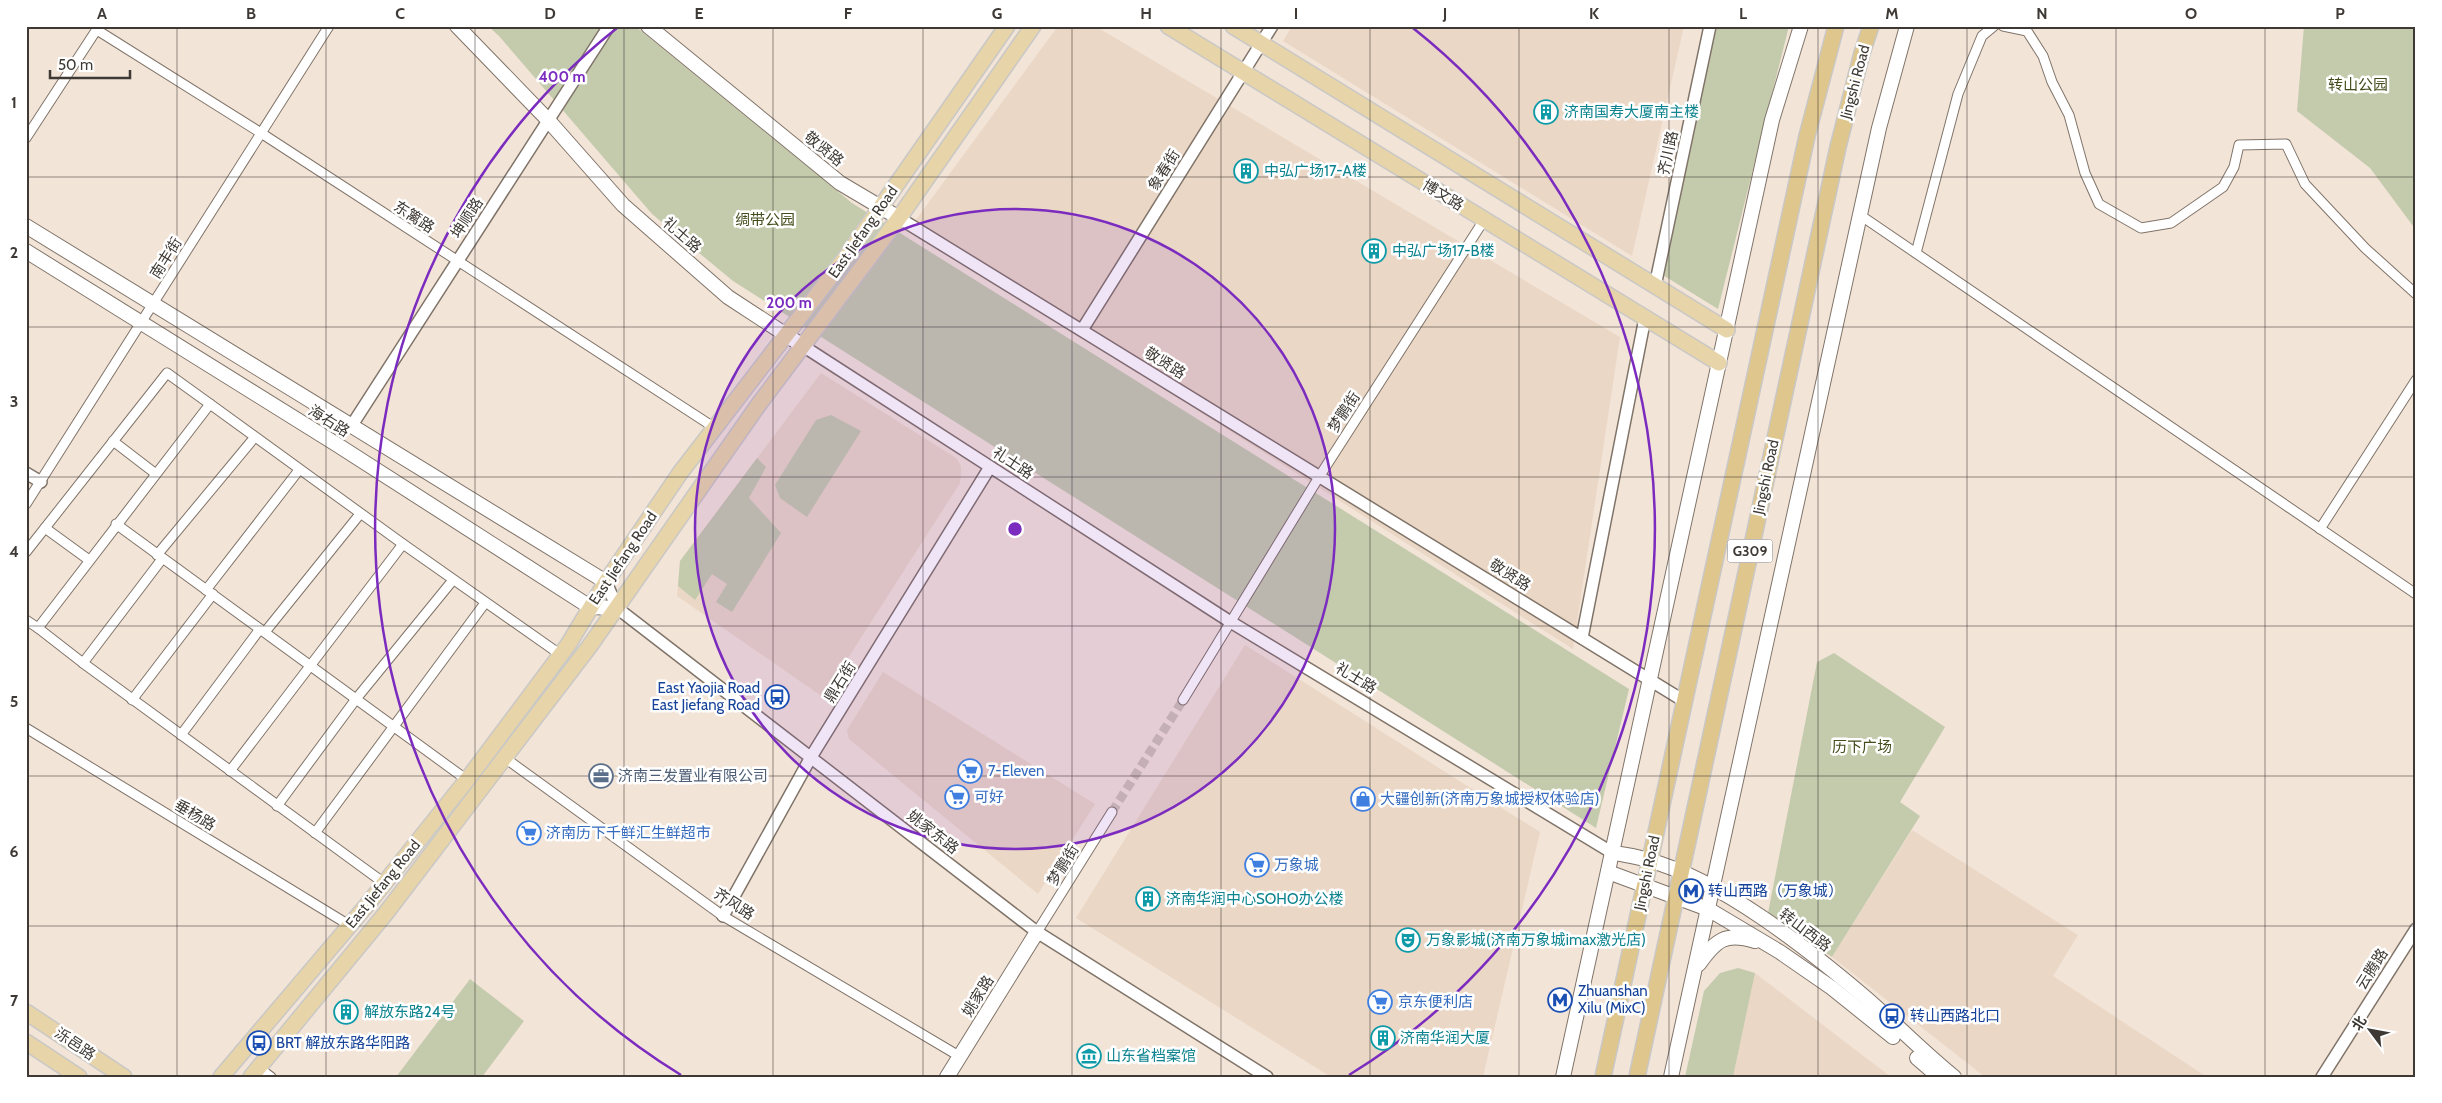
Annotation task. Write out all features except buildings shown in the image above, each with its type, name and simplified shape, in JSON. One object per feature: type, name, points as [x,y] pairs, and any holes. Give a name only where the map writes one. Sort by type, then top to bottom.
[{"type":"highway","name":"Jingshi Road","points":[[1603,1077],[1807,136],[1836,26]]},
{"type":"highway","name":"Jingshi Road","points":[[1637,1077],[1838,147],[1862,53],[1871,26]]},
{"type":"main road","name":"礼士路","points":[[457,26],[548,120],[623,205],[728,297],[804,346]]},
{"type":"main road","name":"敬贤路","points":[[648,26],[840,183],[899,218]]},
{"type":"main road","name":"East Jiefang Road","points":[[221,1077],[384,884],[467,780],[561,655],[606,582],[680,473],[846,257],[1007,26]]},
{"type":"main road","name":"East Jiefang Road","points":[[255,1072],[386,913],[617,608],[759,404],[899,218],[1033,26]]},
{"type":"main road","name":"博文路","points":[[1168,26],[1719,363]]},
{"type":"main road","points":[[1234,26],[1726,330]]},
{"type":"main road","points":[[1563,1077],[1772,120],[1800,26]]},
{"type":"main road","points":[[1671,1077],[1879,128],[1907,26]]},
{"type":"main road","name":"海右路","points":[[26,226],[606,582]]},
{"type":"main road","name":"海右路","points":[[26,252],[336,444],[590,608]]},
{"type":"main road","points":[[590,608],[617,608]]},
{"type":"main road","name":"转山西路","points":[[1611,852],[1649,860],[1713,886],[1777,929],[1826,966],[1954,1077]]},
{"type":"main road","name":"转山西路","points":[[1608,872],[1708,909],[1766,944],[1832,988],[1882,1027],[1939,1077]]},
{"type":"main road","name":"姚家路","points":[[947,1077],[1037,932]]},
{"type":"main road","points":[[1696,968],[1710,948],[1724,938],[1742,937],[1766,944]]},
{"type":"main road","name":"泺邑路","points":[[26,1012],[124,1077]]},
{"type":"main road","name":"泺邑路","points":[[26,1042],[78,1077]]},
{"type":"street","name":"南丰街","points":[[26,504],[329,26]]},
{"type":"street","name":"坤顺路","points":[[352,425],[608,26]]},
{"type":"street","name":"象春街","points":[[1082,330],[1272,26]]},
{"type":"street","name":"齐川路","points":[[1655,286],[1710,26]]},
{"type":"street","points":[[1916,253],[1958,94],[1982,36],[1994,26]]},
{"type":"street","points":[[2003,26],[2027,31],[2043,56],[2052,82],[2069,115],[2085,173],[2100,204],[2141,228],[2170,223],[2222,187],[2234,167],[2239,145],[2286,144],[2305,184],[2365,248],[2416,294]]},
{"type":"street","name":"东篱路","points":[[98,28],[715,428]]},
{"type":"street","points":[[26,138],[98,28]]},
{"type":"street","points":[[1860,215],[2416,594]]},
{"type":"street","name":"敬贤路","points":[[899,218],[1684,701]]},
{"type":"street","name":"梦鹏街","points":[[1183,700],[1319,476],[1484,220]]},
{"type":"street","points":[[1582,638],[1645,318]]},
{"type":"street","name":"礼士路","points":[[804,346],[1230,620],[1611,852]]},
{"type":"street","points":[[26,552],[166,373],[360,514],[561,655]]},
{"type":"street","points":[[2320,529],[2416,380]]},
{"type":"street","points":[[38,628],[210,404]]},
{"type":"street","points":[[83,663],[159,557],[254,438]]},
{"type":"street","points":[[113,441],[156,474]]},
{"type":"street","name":"鼎石街","points":[[723,916],[811,757],[990,467]]},
{"type":"street","points":[[132,700],[300,470]]},
{"type":"street","points":[[26,473],[41,482]]},
{"type":"street","points":[[181,735],[262,631],[360,514]]},
{"type":"street","points":[[116,524],[467,780]]},
{"type":"street","points":[[45,528],[89,560]]},
{"type":"street","points":[[230,771],[403,544]]},
{"type":"street","points":[[277,806],[356,698],[453,580]]},
{"type":"street","name":"姚家东路","points":[[606,582],[617,608],[1037,932],[1267,1077]]},
{"type":"street","points":[[315,833],[485,603]]},
{"type":"street","points":[[26,620],[384,884]]},
{"type":"street","name":"垂杨路","points":[[26,728],[350,925]]},
{"type":"street","name":"齐风路","points":[[505,758],[723,916],[959,1056]]},
{"type":"street","name":"梦鹏街","points":[[1037,932],[1112,812]]},
{"type":"street","name":"云腾路","points":[[2322,1077],[2416,929]]},
{"type":"street","points":[[255,1072],[271,1077]]},
{"type":"shaded area","points":[[1058,26],[1095,26],[1620,337],[1573,649],[910,228]]},
{"type":"shaded area","points":[[1292,26],[1684,26],[1632,256],[1283,41]]},
{"type":"shaded area","points":[[821,373],[956,458],[961,466],[960,483],[823,697],[677,596],[680,561]]},
{"type":"shaded area","name":"万象城","points":[[1245,645],[1540,832],[1483,1077],[1331,1077],[1076,918]]},
{"type":"shaded area","points":[[883,672],[1095,804],[1038,894],[849,739],[847,730]]},
{"type":"shaded area","points":[[1912,830],[2078,935],[2053,976],[2207,1077],[1985,1077],[1832,957]]},
{"type":"shaded area","points":[[1755,973],[1891,1077],[1733,1077]]},
{"type":"green space","name":"绸带公园","points":[[488,26],[635,26],[852,203],[1629,689],[1596,828],[733,281],[652,214],[499,36]]},
{"type":"green space","points":[[1716,26],[1789,26],[1718,309],[1653,269]]},
{"type":"green space","name":"转山公园","points":[[2304,26],[2416,26],[2416,230],[2370,168],[2297,111]]},
{"type":"green space","points":[[831,415],[861,431],[807,517],[780,498],[775,485],[816,420]]},
{"type":"green space","points":[[757,458],[766,467],[749,498],[781,533],[732,612],[716,602],[727,584],[712,574],[695,600],[678,586],[680,561]]},
{"type":"green space","name":"历下广场","points":[[1834,653],[1945,727],[1900,802],[1920,816],[1832,957],[1768,913],[1817,662]]},
{"type":"green space","points":[[1738,968],[1755,973],[1733,1077],[1685,1077],[1704,991],[1720,973]]},
{"type":"green space","points":[[470,979],[524,1021],[482,1077],[396,1077]]},
{"type":"tunnel","points":[[1112,812],[1183,700]]},
{"type":"place","name":"济南国寿大厦南主楼","points":[[1546,112]]},
{"type":"place","name":"中弘广场17-A楼","points":[[1246,171]]},
{"type":"place","name":"中弘广场17-B楼","points":[[1374,251]]},
{"type":"place","name":"East Yaojia Road East Jiefang Road","points":[[777,697]]},
{"type":"place","name":"7-Eleven","points":[[970,771]]},
{"type":"place","name":"济南三发置业有限公司","points":[[601,776]]},
{"type":"place","name":"可好","points":[[957,797]]},
{"type":"place","name":"大疆创新(济南万象城授权体验店)","points":[[1363,799]]},
{"type":"place","name":"济南历下千鲜汇生鲜超市","points":[[529,833]]},
{"type":"place","name":"万象城","points":[[1257,865]]},
{"type":"place","name":"转山西路（万象城）","points":[[1691,891]]},
{"type":"place","name":"济南华润中心SOHO办公楼","points":[[1148,899]]},
{"type":"place","name":"万象影城(济南万象城imax激光店)","points":[[1408,940]]},
{"type":"place","name":"Zhuanshan Xilu (MixC)","points":[[1560,1000]]},
{"type":"place","name":"京东便利店","points":[[1380,1002]]},
{"type":"place","name":"解放东路24号","points":[[346,1012]]},
{"type":"place","name":"转山西路北口","points":[[1892,1016]]},
{"type":"place","name":"济南华润大厦","points":[[1383,1038]]},
{"type":"place","name":"BRT 解放东路华阳路","points":[[259,1043]]},
{"type":"place","name":"山东省档案馆","points":[[1089,1056]]}]
